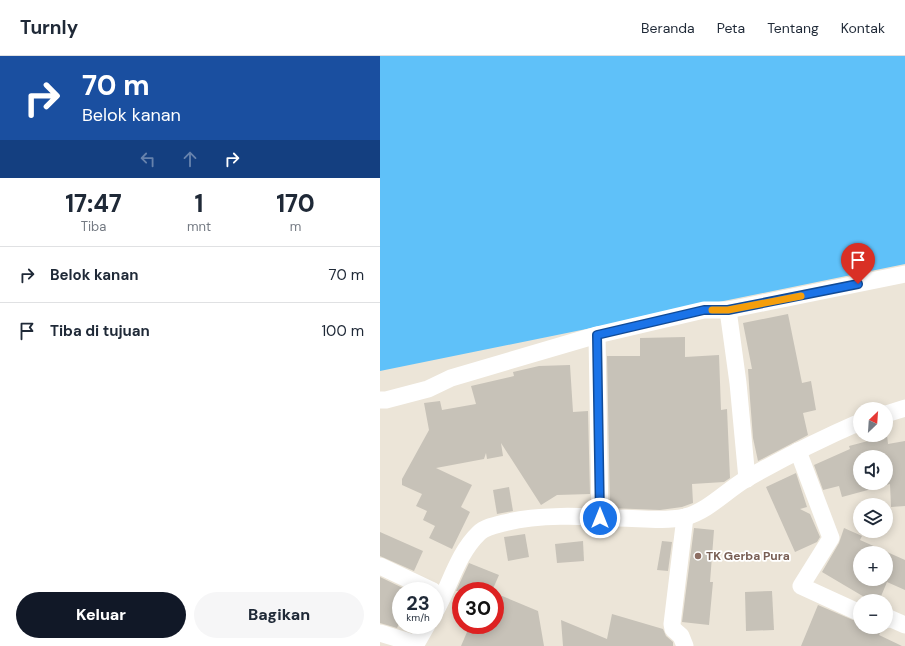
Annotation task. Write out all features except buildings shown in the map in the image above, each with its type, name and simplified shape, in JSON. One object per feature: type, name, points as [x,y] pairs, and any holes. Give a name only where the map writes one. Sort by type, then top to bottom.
[{"type":"street","points":[[380,400],[386,400],[428,389],[451,378],[597,335],[704,310],[728,310],[905,274]]},
{"type":"street","points":[[728,310],[738,383],[747,479]]},
{"type":"street","points":[[597,335],[600,518]]},
{"type":"street","points":[[893,412],[905,408]]},
{"type":"street","points":[[444,582],[480,532],[493,526],[520,519],[536,517],[658,520],[685,517],[707,507],[723,494],[747,479],[821,438],[853,425]]},
{"type":"street","points":[[798,451],[831,538],[801,586],[853,610]]},
{"type":"street","points":[[685,517],[672,624],[673,629],[681,636],[685,646]]},
{"type":"street","points":[[380,566],[414,582]]},
{"type":"street","points":[[893,620],[905,625]]},
{"type":"street","points":[[380,633],[416,645],[422,634]]},
{"type":"water","points":[[380,56],[905,56],[905,264],[380,371]]},
{"type":"slow traffic","points":[[712,310],[728,310],[801,296]]},
{"type":"place","name":"TK Gerba Pura","points":[[698,556]]},
{"type":"route","points":[[600,518],[599,362],[597,335],[704,310],[728,310],[796,298],[858,284]]}]
